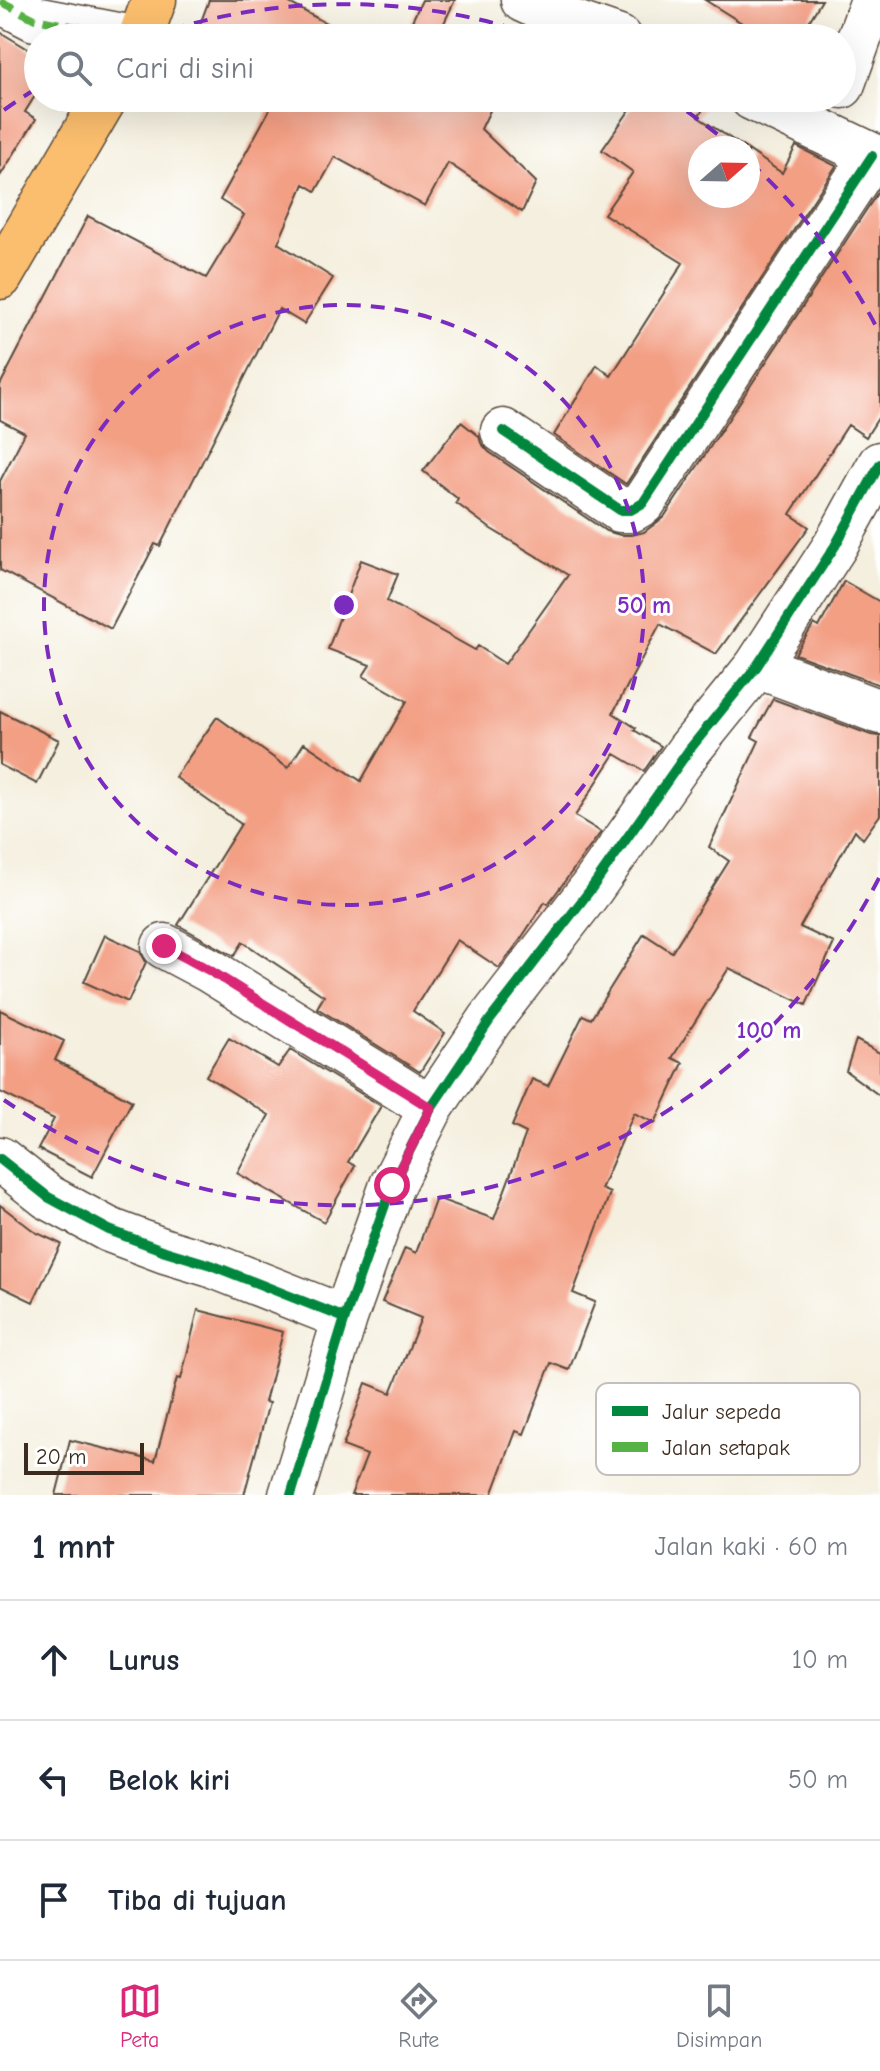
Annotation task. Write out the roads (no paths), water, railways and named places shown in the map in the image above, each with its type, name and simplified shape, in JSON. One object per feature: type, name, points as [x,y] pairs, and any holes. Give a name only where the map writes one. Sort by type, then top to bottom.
[{"type":"main road","points":[[143,24],[154,0]]},
{"type":"main road","points":[[0,277],[97,112]]},
{"type":"street","points":[[523,0],[579,24]]},
{"type":"street","points":[[856,47],[873,0]]},
{"type":"street","points":[[0,1],[35,19],[62,24]]},
{"type":"street","points":[[503,431],[620,510],[631,510],[643,503],[876,158],[831,116]]},
{"type":"street","points":[[291,1495],[345,1318],[392,1185],[431,1108],[490,1020],[591,889],[689,750],[757,666],[835,546],[880,464]]},
{"type":"street","points":[[757,666],[880,712]]},
{"type":"street","points":[[164,946],[209,970],[431,1108]]},
{"type":"street","points":[[0,1159],[48,1197],[109,1230],[211,1265],[345,1318]]}]
